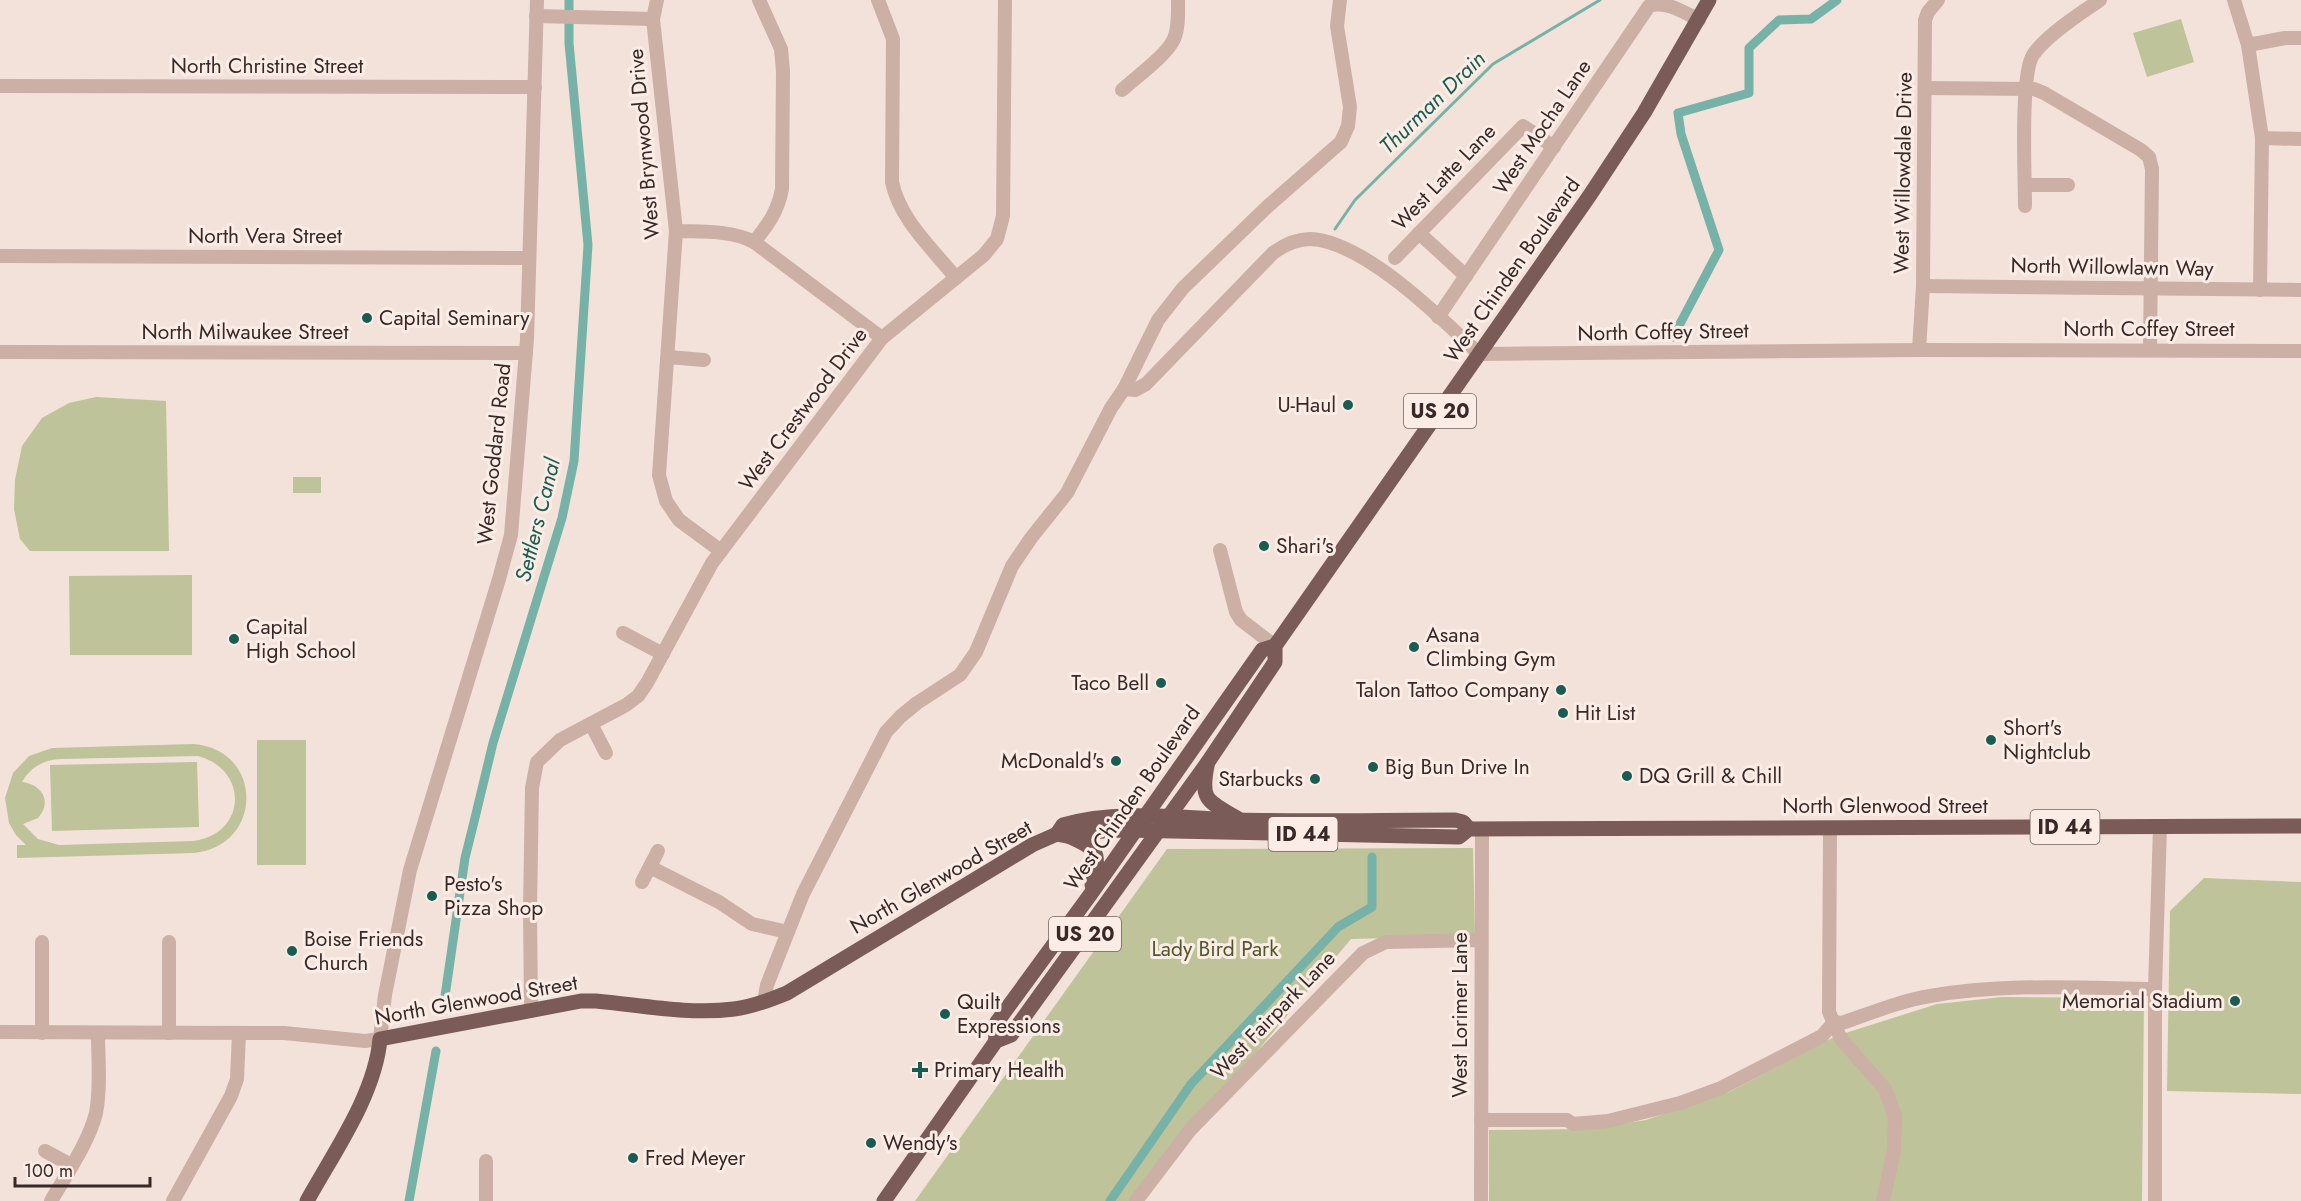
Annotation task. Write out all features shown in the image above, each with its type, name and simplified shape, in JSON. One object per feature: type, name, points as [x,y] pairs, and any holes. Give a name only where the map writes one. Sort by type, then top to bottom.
[{"type":"main road","name":"West Chinden Boulevard","points":[[884,1201],[996,1041],[1011,1035],[1208,762],[1275,662],[1275,646],[1590,195],[1644,113],[1709,0]]},
{"type":"main road","name":"West Chinden Boulevard","points":[[996,1041],[997,1022],[1090,895],[1262,650],[1275,646]]},
{"type":"main road","points":[[1208,762],[1203,788],[1206,796],[1216,806],[1239,820]]},
{"type":"main road","name":"North Glenwood Street","points":[[1063,835],[1063,825],[1080,820],[1145,817],[1239,820],[1455,820],[1475,828],[2301,826]]},
{"type":"main road","name":"North Glenwood Street","points":[[380,1039],[596,1000],[703,1011],[735,1009],[764,1002],[787,993],[1002,862],[1063,835],[1134,831],[1459,837],[1475,828]]},
{"type":"main road","points":[[1063,835],[1086,844],[1095,853],[1098,861],[1090,895]]},
{"type":"main road","points":[[307,1201],[364,1096],[378,1058],[380,1039]]},
{"type":"street","name":"West Goddard Road","points":[[380,1039],[385,995],[410,870],[499,579],[510,535],[526,353],[537,0]]},
{"type":"street","name":"West Brynwood Drive","points":[[657,0],[653,19],[676,231],[659,475],[666,501],[680,519],[721,551]]},
{"type":"street","points":[[754,242],[772,219],[779,205],[782,189],[783,70],[781,49],[759,0]]},
{"type":"street","points":[[878,0],[893,39],[892,182],[896,198],[904,214],[956,278]]},
{"type":"street","name":"West Crestwood Drive","points":[[531,1011],[530,909],[534,774],[537,762],[560,741],[638,696],[647,684],[712,563],[882,339],[984,255],[997,238],[1003,216],[1005,0]]},
{"type":"street","points":[[1122,90],[1166,50],[1174,39],[1178,24],[1178,0]]},
{"type":"street","points":[[764,1002],[767,985],[819,858],[886,732],[909,710],[960,675],[967,667],[976,652],[1012,566],[1030,538],[1067,493],[1111,408],[1124,389],[1158,320],[1183,288],[1267,207],[1341,142],[1348,126],[1350,107],[1337,26],[1340,0]]},
{"type":"street","name":"West Willowdale Drive","points":[[1919,350],[1923,286],[1925,20],[1928,12],[1938,0]]},
{"type":"street","points":[[2025,206],[2026,89],[2030,60],[2034,52],[2073,18],[2100,0]]},
{"type":"street","points":[[2234,0],[2248,45],[2262,138],[2260,290]]},
{"type":"street","name":"West Mocha Lane","points":[[1438,317],[1651,5],[1658,1],[1665,1],[1698,20]]},
{"type":"street","points":[[536,16],[653,19]]},
{"type":"street","points":[[2248,45],[2285,38],[2301,38]]},
{"type":"street","name":"North Christine Street","points":[[0,86],[535,87]]},
{"type":"street","points":[[1925,88],[2026,89],[2044,93],[2141,150],[2149,157],[2152,169],[2150,349]]},
{"type":"street","name":"West Latte Lane","points":[[1395,258],[1523,126],[1554,147]]},
{"type":"street","points":[[2262,138],[2301,139]]},
{"type":"street","points":[[2025,185],[2068,185]]},
{"type":"street","points":[[676,231],[730,234],[742,236],[754,242],[882,339]]},
{"type":"street","points":[[1419,233],[1466,276]]},
{"type":"street","points":[[1124,389],[1135,390],[1146,384],[1272,253],[1293,242],[1313,239],[1350,251],[1384,272],[1479,354]]},
{"type":"street","name":"North Vera Street","points":[[0,256],[530,258]]},
{"type":"street","name":"North Willowlawn Way","points":[[1923,286],[2301,290]]},
{"type":"street","name":"North Coffey Street","points":[[1479,354],[2150,349],[2301,351]]},
{"type":"street","name":"North Milwaukee Street","points":[[0,352],[526,353]]},
{"type":"street","points":[[668,357],[704,360]]},
{"type":"street","points":[[1220,550],[1236,612],[1241,620],[1275,646]]},
{"type":"street","points":[[623,633],[663,654]]},
{"type":"street","points":[[591,724],[606,753]]},
{"type":"street","points":[[2155,1201],[2155,989],[2160,826]]},
{"type":"street","name":"West Lorimer Lane","points":[[1475,828],[1482,940],[1480,1201]]},
{"type":"street","points":[[1830,828],[1828,1012],[1841,1039],[1885,1089],[1895,1116],[1894,1150],[1882,1201]]},
{"type":"street","points":[[642,882],[658,851]]},
{"type":"street","points":[[650,867],[719,902],[752,924],[788,932]]},
{"type":"street","name":"West Fairpark Lane","points":[[1136,1201],[1190,1130],[1363,953],[1386,942],[1482,940]]},
{"type":"street","points":[[42,942],[42,1033]]},
{"type":"street","points":[[169,942],[169,1033]]},
{"type":"street","points":[[1834,1022],[1842,1023],[1893,1005],[1928,996],[1963,991],[2002,988],[2155,989]]},
{"type":"street","points":[[1481,1120],[1567,1120],[1573,1124],[1608,1121],[1680,1104],[1721,1088],[1822,1036],[1834,1022]]},
{"type":"street","name":"North Glenwood Street","points":[[0,1032],[284,1033],[365,1041],[380,1039]]},
{"type":"street","points":[[51,1201],[90,1130],[95,1115],[98,1100],[98,1033]]},
{"type":"street","points":[[173,1201],[231,1096],[237,1079],[239,1033]]},
{"type":"street","points":[[45,1151],[71,1165]]},
{"type":"street","points":[[486,1161],[486,1201]]},
{"type":"green space","points":[[2181,19],[2194,62],[2147,77],[2133,33]]},
{"type":"green space","points":[[96,397],[166,401],[169,551],[30,551],[20,539],[14,509],[15,480],[22,446],[42,418],[69,403]]},
{"type":"green space","points":[[293,477],[321,477],[321,493],[293,493]]},
{"type":"green space","points":[[192,575],[192,655],[70,655],[69,576]]},
{"type":"green space","points":[[257,740],[306,740],[306,865],[257,865]]},
{"type":"green space","points":[[193,744],[216,750],[233,762],[243,779],[246,798],[243,817],[233,834],[217,847],[194,853],[17,858],[17,845],[26,845],[9,823],[5,798],[13,773],[29,756],[52,748]],"holes":[[[198,756],[215,763],[227,774],[233,787],[235,802],[232,815],[223,827],[211,836],[193,841],[59,845],[38,839],[23,824],[38,818],[45,800],[43,794],[35,786],[22,782],[34,768],[49,761]]]},
{"type":"green space","points":[[197,762],[199,827],[52,831],[50,765]]},
{"type":"green space","name":"Lady Bird Park","points":[[1473,848],[1475,936],[1351,939],[1132,1201],[915,1201],[1167,849]]},
{"type":"green space","name":"Memorial Stadium","points":[[2204,878],[2301,882],[2301,1094],[2167,1091],[2170,911]]},
{"type":"green space","points":[[2002,997],[2144,998],[2142,1201],[1489,1201],[1489,1130],[1588,1129],[1646,1120],[1729,1092],[1836,1036],[1937,1004]]},
{"type":"waterway","name":"Settlers Canal","points":[[444,1003],[465,858],[493,743],[562,518],[574,461],[588,245],[569,43],[569,0]]},
{"type":"waterway","name":"Thurman Drain","points":[[1335,229],[1355,200],[1493,64],[1600,0]]},
{"type":"waterway","points":[[1673,337],[1719,250],[1681,134],[1678,113],[1749,93],[1749,48],[1779,20],[1811,19],[1837,0]]},
{"type":"waterway","points":[[1110,1201],[1191,1084],[1338,927],[1372,907],[1372,857]]},
{"type":"waterway","name":"Settlers Canal","points":[[409,1201],[436,1051]]},
{"type":"place","name":"Capital Seminary","points":[[367,318]]},
{"type":"place","name":"U-Haul","points":[[1348,405]]},
{"type":"place","name":"Shari's","points":[[1264,546]]},
{"type":"place","name":"Capital High School","points":[[234,639]]},
{"type":"place","name":"Asana Climbing Gym","points":[[1414,647]]},
{"type":"place","name":"Taco Bell","points":[[1161,683]]},
{"type":"place","name":"Talon Tattoo Company","points":[[1561,690]]},
{"type":"place","name":"Hit List","points":[[1563,713]]},
{"type":"place","name":"Short's Nightclub","points":[[1991,740]]},
{"type":"place","name":"McDonald's","points":[[1116,761]]},
{"type":"place","name":"Big Bun Drive In","points":[[1373,767]]},
{"type":"place","name":"DQ Grill & Chill","points":[[1627,776]]},
{"type":"place","name":"Starbucks","points":[[1315,779]]},
{"type":"place","name":"Pesto's Pizza Shop","points":[[432,896]]},
{"type":"place","name":"Boise Friends Church","points":[[292,951]]},
{"type":"place","name":"Memorial Stadium","points":[[2235,1001]]},
{"type":"place","name":"Quilt Expressions","points":[[945,1014]]},
{"type":"place","name":"Primary Health","points":[[920,1070]]},
{"type":"place","name":"Wendy's","points":[[871,1143]]},
{"type":"place","name":"Fred Meyer","points":[[633,1158]]}]
